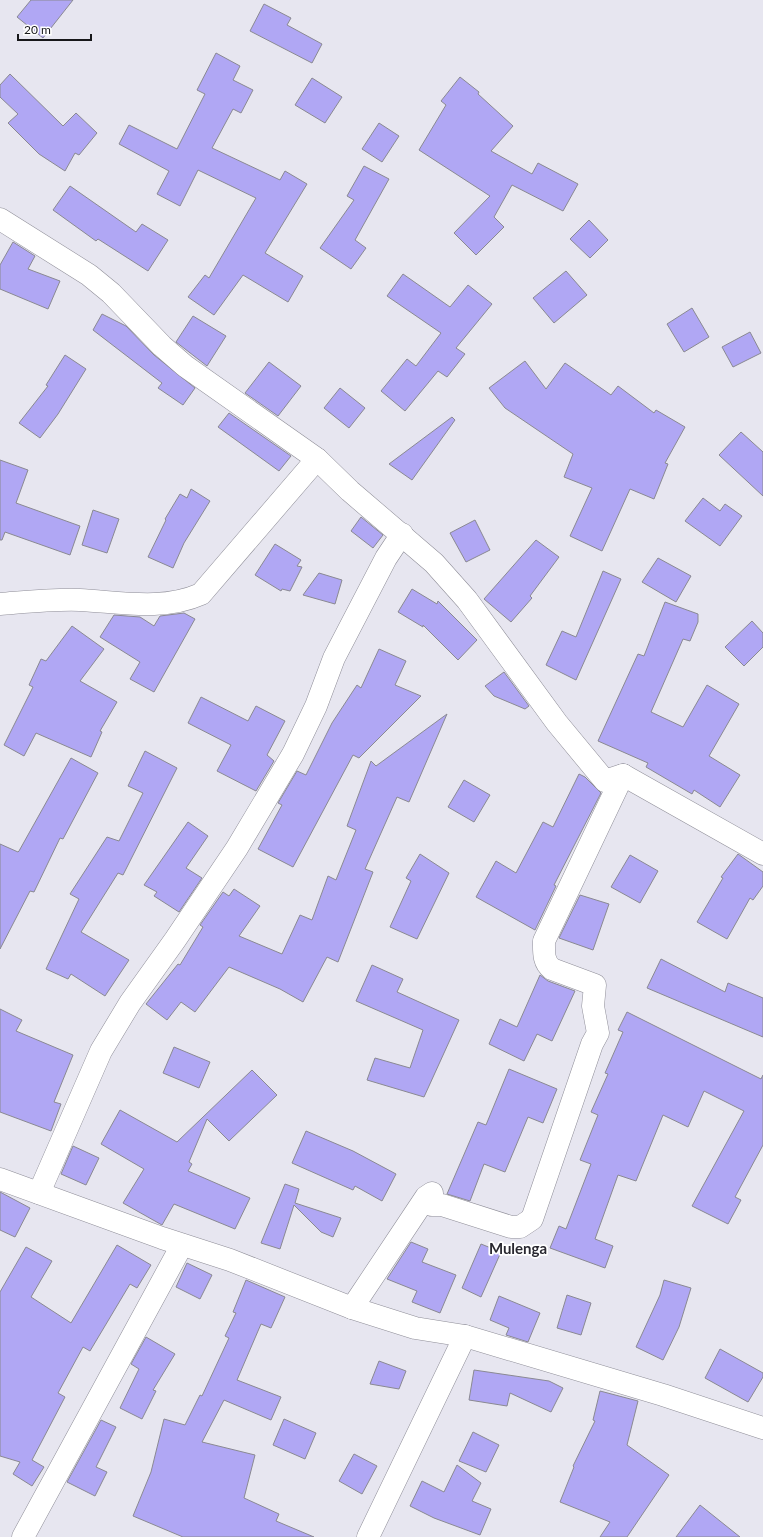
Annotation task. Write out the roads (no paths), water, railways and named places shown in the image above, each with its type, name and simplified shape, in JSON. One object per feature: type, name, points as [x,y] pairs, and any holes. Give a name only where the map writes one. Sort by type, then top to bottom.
[{"type":"street","points":[[0,219],[89,275],[111,293],[162,346],[185,366],[317,459],[350,491],[434,563],[468,600],[557,723],[604,781],[623,775],[763,854]]},
{"type":"street","points":[[0,604],[78,600],[148,605],[174,602],[201,594],[317,459]]},
{"type":"street","points":[[39,1193],[101,1051],[130,1003],[176,940],[237,848],[293,754],[316,706],[334,658],[386,558],[402,534]]},
{"type":"street","points":[[352,1308],[426,1197],[432,1193],[432,1204],[442,1204],[511,1227],[520,1227],[532,1219],[590,1051],[598,1033],[593,1006],[595,985],[552,969],[546,964],[544,941],[623,775]]},
{"type":"street","points":[[0,1180],[182,1245],[230,1260],[352,1308],[415,1328],[465,1336],[663,1395],[763,1428]]},
{"type":"street","points":[[23,1537],[182,1245]]},
{"type":"street","points":[[368,1537],[465,1336]]},
{"type":"district","name":"Mulenga","points":[[518,1248]]}]
